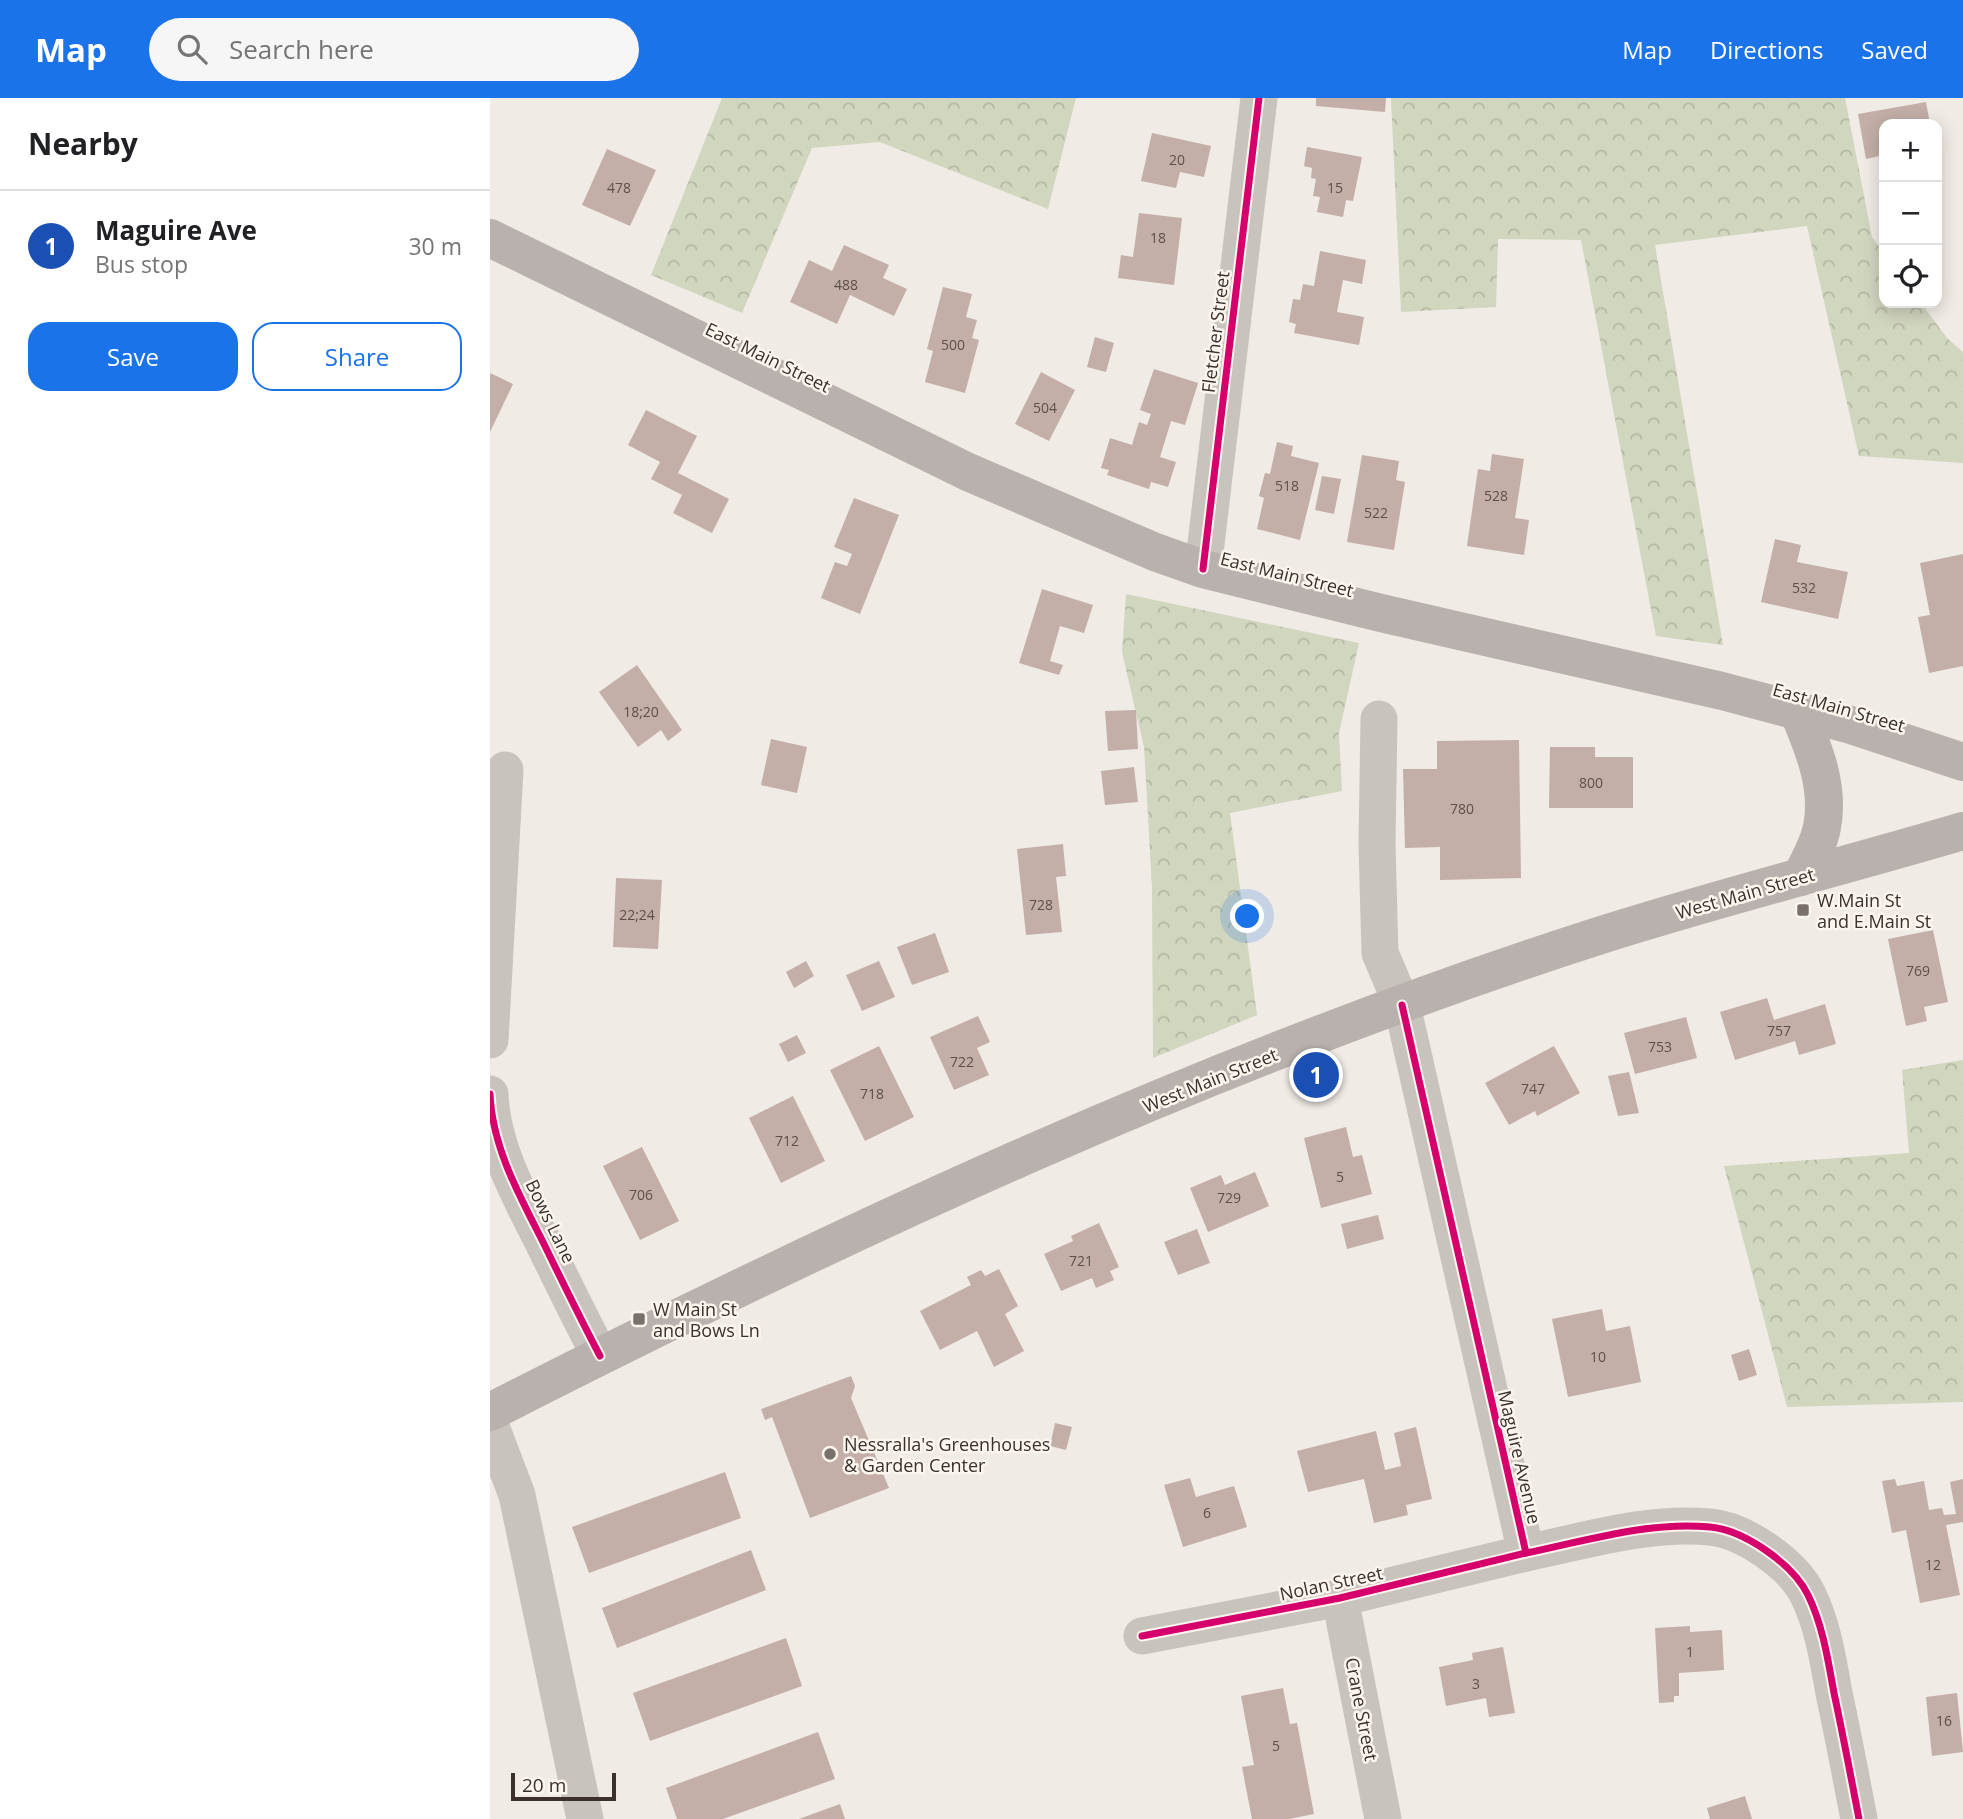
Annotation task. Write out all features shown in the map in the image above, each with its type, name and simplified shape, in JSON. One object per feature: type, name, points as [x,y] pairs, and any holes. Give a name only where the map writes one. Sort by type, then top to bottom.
[{"type":"main road","name":"East Main Street","points":[[490,238],[968,472],[1074,519],[1203,569],[1381,613],[1722,691],[1851,725],[1963,762]]},
{"type":"main road","points":[[1798,711],[1822,776],[1824,802],[1822,827],[1815,850],[1801,877]]},
{"type":"main road","name":"West Main Street","points":[[490,1412],[600,1356],[1003,1165],[1218,1076],[1402,1005],[1594,937],[1963,831]]},
{"type":"street","name":"Fletcher Street","points":[[1203,569],[1259,98]]},
{"type":"street","name":"Maguire Avenue","points":[[1380,719],[1377,844],[1380,953],[1402,1005],[1525,1553]]},
{"type":"street","points":[[490,1040],[505,770]]},
{"type":"street","name":"Bows Lane","points":[[490,1094],[502,1154],[523,1203],[600,1356]]},
{"type":"street","points":[[490,1424],[517,1495],[585,1819]]},
{"type":"street","points":[[1525,1553],[1630,1531],[1674,1526],[1713,1527],[1753,1540],[1772,1555],[1807,1593],[1823,1637],[1859,1819]]},
{"type":"street","name":"Nolan Street","points":[[1142,1636],[1340,1598],[1525,1553]]},
{"type":"street","name":"Crane Street","points":[[1340,1598],[1383,1819]]},
{"type":"green space","points":[[722,98],[1076,98],[1048,209],[880,142],[812,148],[742,313],[651,275]]},
{"type":"green space","points":[[1391,98],[1845,98],[1872,237],[1879,246],[1879,308],[1925,308],[1947,338],[1963,352],[1963,463],[1859,456],[1807,226],[1655,245],[1723,645],[1656,636],[1581,240],[1498,239],[1496,307],[1401,312]]},
{"type":"green space","points":[[1126,594],[1359,643],[1339,733],[1342,791],[1230,813],[1257,1015],[1153,1058],[1152,887],[1144,747],[1122,652]]},
{"type":"green space","points":[[1963,1060],[1963,1402],[1787,1407],[1724,1166],[1909,1153],[1902,1070]]},
{"type":"building","points":[[1316,98],[1386,98],[1385,112],[1316,106]]},
{"type":"building","points":[[1926,102],[1929,119],[1879,119],[1879,156],[1866,159],[1858,114]]},
{"type":"building","points":[[1152,133],[1211,146],[1204,177],[1180,172],[1176,188],[1141,181]]},
{"type":"building","points":[[1307,147],[1362,157],[1353,201],[1346,200],[1343,217],[1317,212],[1320,197],[1313,196],[1316,179],[1311,178],[1312,168],[1304,166]]},
{"type":"building","points":[[607,149],[656,170],[630,226],[582,205]]},
{"type":"building","points":[[1139,213],[1182,218],[1174,285],[1118,278],[1121,255],[1133,257]]},
{"type":"building","points":[[844,245],[889,265],[883,278],[907,289],[894,316],[850,295],[837,324],[790,302],[809,260],[832,271]]},
{"type":"building","points":[[1320,251],[1366,260],[1362,284],[1343,280],[1337,312],[1364,317],[1359,345],[1294,333],[1296,324],[1289,322],[1293,299],[1300,300],[1303,284],[1314,286]]},
{"type":"building","points":[[943,287],[972,294],[966,317],[977,320],[972,338],[979,340],[965,393],[925,382],[933,351],[927,349]]},
{"type":"building","points":[[1095,337],[1114,343],[1106,372],[1087,367]]},
{"type":"building","points":[[1154,369],[1198,383],[1185,425],[1171,421],[1160,457],[1176,462],[1168,487],[1151,482],[1149,489],[1107,475],[1109,470],[1101,468],[1110,438],[1132,445],[1139,422],[1147,425],[1151,414],[1140,410]]},
{"type":"building","points":[[1041,372],[1075,390],[1049,441],[1015,424]]},
{"type":"building","points":[[490,373],[513,384],[490,432]]},
{"type":"building","points":[[646,410],[697,436],[678,473],[729,499],[712,533],[673,513],[682,495],[651,479],[660,462],[628,445]]},
{"type":"building","points":[[1277,442],[1293,446],[1291,456],[1319,463],[1300,540],[1257,529],[1264,498],[1259,496],[1265,473],[1270,474]]},
{"type":"building","points":[[1492,454],[1524,459],[1515,518],[1529,520],[1524,555],[1467,546],[1478,469],[1490,471]]},
{"type":"building","points":[[1362,455],[1399,461],[1396,480],[1405,482],[1394,550],[1347,542]]},
{"type":"building","points":[[1322,476],[1341,479],[1334,514],[1315,510]]},
{"type":"building","points":[[854,498],[899,515],[860,614],[821,598],[835,562],[847,566],[852,554],[834,547]]},
{"type":"building","points":[[1775,539],[1801,545],[1797,562],[1848,572],[1838,619],[1761,602]]},
{"type":"building","points":[[1963,554],[1963,666],[1929,673],[1918,617],[1930,615],[1920,563]]},
{"type":"building","points":[[1042,589],[1093,605],[1084,633],[1060,626],[1050,661],[1063,665],[1059,675],[1019,663]]},
{"type":"building","points":[[637,665],[682,730],[668,741],[661,730],[638,747],[599,692]]},
{"type":"building","points":[[1136,710],[1138,749],[1108,751],[1105,711]]},
{"type":"building","points":[[771,739],[807,747],[797,793],[761,785]]},
{"type":"building","points":[[1519,740],[1521,878],[1440,880],[1440,847],[1405,848],[1403,769],[1437,769],[1437,741]]},
{"type":"building","points":[[1550,747],[1595,747],[1595,757],[1633,757],[1633,808],[1549,808]]},
{"type":"building","points":[[1134,767],[1138,802],[1105,805],[1101,771]]},
{"type":"building","points":[[1063,844],[1066,876],[1056,877],[1062,932],[1026,935],[1017,849]]},
{"type":"building","points":[[616,878],[662,880],[658,949],[613,947]]},
{"type":"building","points":[[1933,930],[1948,1002],[1924,1007],[1927,1021],[1906,1026],[1888,939]]},
{"type":"building","points":[[935,933],[949,972],[912,985],[897,947]]},
{"type":"building","points":[[806,961],[814,976],[794,988],[786,972]]},
{"type":"building","points":[[879,961],[895,997],[862,1011],[846,975]]},
{"type":"building","points":[[1767,998],[1774,1020],[1825,1004],[1836,1044],[1799,1055],[1795,1041],[1735,1060],[1720,1012]]},
{"type":"building","points":[[978,1016],[990,1042],[977,1048],[989,1075],[954,1090],[930,1037]]},
{"type":"building","points":[[1686,1017],[1697,1058],[1635,1074],[1624,1033]]},
{"type":"building","points":[[797,1035],[806,1053],[788,1062],[779,1044]]},
{"type":"building","points":[[879,1046],[914,1117],[865,1141],[830,1070]]},
{"type":"building","points":[[1554,1046],[1580,1093],[1537,1116],[1535,1111],[1509,1125],[1485,1083]]},
{"type":"building","points":[[1629,1072],[1639,1113],[1618,1116],[1608,1076]]},
{"type":"building","points":[[793,1096],[825,1161],[781,1183],[749,1118]]},
{"type":"building","points":[[1346,1127],[1353,1157],[1362,1155],[1372,1194],[1321,1208],[1304,1138]]},
{"type":"building","points":[[642,1147],[679,1221],[640,1240],[603,1166]]},
{"type":"building","points":[[1255,1172],[1269,1206],[1208,1232],[1190,1188],[1221,1175],[1225,1185]]},
{"type":"building","points":[[1378,1215],[1384,1239],[1347,1249],[1341,1224]]},
{"type":"building","points":[[1099,1223],[1119,1267],[1110,1271],[1114,1280],[1096,1288],[1092,1278],[1061,1291],[1044,1254],[1073,1241],[1071,1236]]},
{"type":"building","points":[[1197,1229],[1210,1263],[1178,1275],[1164,1242]]},
{"type":"building","points":[[999,1269],[1018,1306],[1005,1314],[1024,1351],[994,1367],[977,1331],[940,1350],[920,1311],[971,1285],[967,1277],[981,1270],[985,1276]]},
{"type":"building","points":[[1602,1309],[1606,1331],[1630,1326],[1641,1382],[1568,1397],[1552,1319]]},
{"type":"building","points":[[1749,1349],[1757,1375],[1739,1381],[1731,1355]]},
{"type":"building","name":"Nessralla's Greenhouses & Garden Center","points":[[851,1376],[855,1386],[851,1398],[889,1488],[810,1518],[772,1417],[765,1420],[761,1409]]},
{"type":"building","points":[[1055,1423],[1072,1427],[1066,1450],[1050,1446]]},
{"type":"building","points":[[1416,1427],[1432,1499],[1406,1505],[1408,1515],[1374,1523],[1364,1479],[1308,1492],[1297,1451],[1376,1431],[1385,1470],[1401,1466],[1394,1433]]},
{"type":"building","points":[[725,1472],[741,1518],[589,1573],[572,1527]]},
{"type":"building","points":[[1190,1478],[1196,1497],[1234,1486],[1247,1527],[1183,1547],[1164,1485]]},
{"type":"building","points":[[1895,1479],[1897,1486],[1924,1481],[1929,1510],[1942,1508],[1944,1515],[1956,1514],[1950,1482],[1963,1479],[1963,1522],[1946,1525],[1960,1595],[1920,1603],[1906,1530],[1892,1533],[1882,1481]]},
{"type":"building","points":[[751,1550],[766,1590],[617,1648],[602,1608]]},
{"type":"building","points":[[1690,1626],[1690,1632],[1722,1630],[1724,1670],[1679,1673],[1679,1696],[1674,1696],[1674,1702],[1659,1703],[1655,1628]]},
{"type":"building","points":[[786,1638],[802,1686],[650,1741],[633,1693]]},
{"type":"building","points":[[1503,1647],[1515,1713],[1489,1717],[1486,1698],[1446,1706],[1439,1667],[1473,1660],[1472,1653]]},
{"type":"building","points":[[1283,1688],[1290,1724],[1297,1723],[1314,1814],[1289,1819],[1252,1819],[1242,1767],[1254,1765],[1241,1696]]},
{"type":"building","points":[[1957,1693],[1963,1752],[1932,1756],[1926,1697]]},
{"type":"building","points":[[818,1732],[835,1779],[723,1819],[677,1819],[666,1788]]},
{"type":"building","points":[[1745,1796],[1752,1819],[1710,1819],[1707,1808]]},
{"type":"building","points":[[840,1804],[845,1819],[799,1819]]},
{"type":"cycle path","points":[[1203,569],[1259,98]]},
{"type":"cycle path","points":[[1402,1005],[1526,1553],[1617,1533],[1687,1526],[1723,1530],[1766,1550],[1801,1583],[1818,1619],[1859,1819]]},
{"type":"cycle path","points":[[490,1094],[496,1132],[508,1170],[600,1356]]},
{"type":"cycle path","points":[[1142,1636],[1340,1598],[1526,1553]]},
{"type":"place","name":"W.Main St and E.Main St","points":[[1803,910]]},
{"type":"place","name":"Maguire Ave","points":[[1316,1075]]},
{"type":"place","name":"W Main St and Bows Ln","points":[[639,1319]]},
{"type":"place","name":"Nessralla's Greenhouses & Garden Center","points":[[830,1454]]}]
